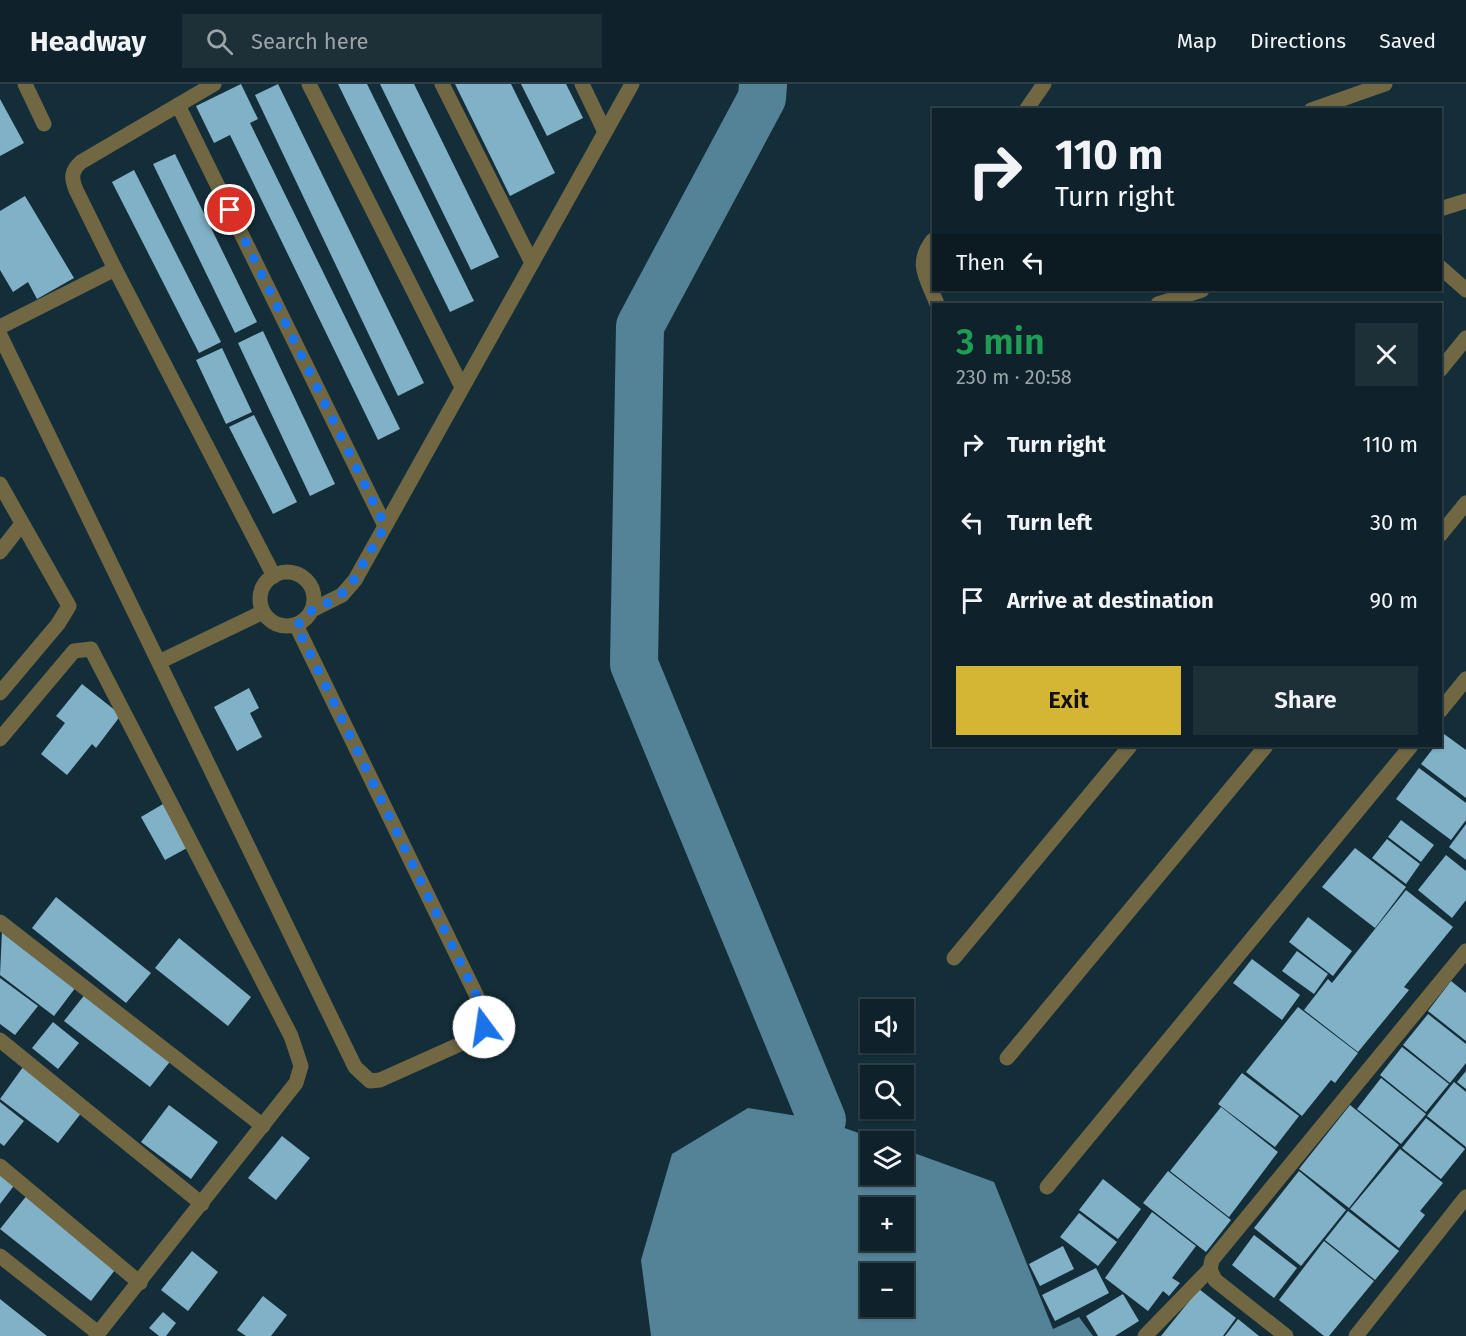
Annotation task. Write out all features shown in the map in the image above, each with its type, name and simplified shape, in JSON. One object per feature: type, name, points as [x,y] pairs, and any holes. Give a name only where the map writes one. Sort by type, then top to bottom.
[{"type":"street","points":[[25,84],[45,124]]},
{"type":"street","points":[[214,84],[81,162],[73,171],[72,181],[274,576]]},
{"type":"street","points":[[309,84],[462,387]]},
{"type":"street","points":[[442,84],[532,263]]},
{"type":"street","points":[[582,84],[605,132]]},
{"type":"street","points":[[312,610],[332,601],[349,588],[632,84]]},
{"type":"street","points":[[1027,108],[1044,84]]},
{"type":"street","points":[[1317,108],[1385,84]]},
{"type":"street","points":[[178,105],[385,526]]},
{"type":"street","points":[[1442,208],[1466,201]]},
{"type":"street","points":[[932,241],[921,261],[932,291]]},
{"type":"street","points":[[0,327],[115,269]]},
{"type":"street","points":[[1442,269],[1466,290]]},
{"type":"street","points":[[1161,303],[1199,291]]},
{"type":"street","points":[[0,335],[355,1067],[370,1081],[380,1080],[476,1036],[486,1021],[484,1011],[296,625]]},
{"type":"street","points":[[1442,368],[1466,338]]},
{"type":"street","points":[[0,484],[21,525],[69,606],[58,624],[0,693]]},
{"type":"street","points":[[1442,533],[1466,503]]},
{"type":"street","points":[[0,552],[21,525]]},
{"type":"street","points":[[288,572],[305,579],[314,595],[312,610],[304,621],[296,625],[277,625],[263,612],[260,594],[264,585],[274,576],[288,572]]},
{"type":"street","points":[[159,662],[263,612]]},
{"type":"street","points":[[0,739],[74,651],[91,649],[291,1036],[301,1066],[296,1083],[97,1335],[0,1256]]},
{"type":"street","points":[[1442,709],[1466,679]]},
{"type":"street","points":[[954,958],[1129,747]]},
{"type":"street","points":[[1007,1058],[1265,747]]},
{"type":"street","points":[[1047,1187],[1410,747]]},
{"type":"street","points":[[0,922],[263,1126]]},
{"type":"street","points":[[1145,1336],[1210,1269],[1215,1254],[1466,951]]},
{"type":"street","points":[[0,1040],[202,1204]]},
{"type":"street","points":[[0,1166],[140,1283]]},
{"type":"street","points":[[1356,1336],[1466,1197]]},
{"type":"street","points":[[1210,1269],[1215,1280],[1286,1336]]},
{"type":"water","points":[[748,1108],[822,1120],[860,1134],[860,1185],[914,1185],[914,1153],[994,1182],[1053,1329],[1079,1317],[1093,1336],[651,1336],[641,1260],[672,1154]]},
{"type":"building","points":[[241,84],[258,119],[250,123],[400,429],[378,440],[230,135],[214,143],[196,106]]},
{"type":"building","points":[[278,84],[424,383],[398,396],[255,95]]},
{"type":"building","points":[[338,84],[367,84],[474,301],[450,312]]},
{"type":"building","points":[[380,84],[414,84],[499,257],[471,270]]},
{"type":"building","points":[[455,84],[511,84],[555,173],[510,196]]},
{"type":"building","points":[[521,84],[566,84],[583,118],[547,136]]},
{"type":"building","points":[[0,99],[24,143],[0,156]]},
{"type":"building","points":[[175,154],[257,322],[235,333],[153,164]]},
{"type":"building","points":[[134,170],[221,342],[199,353],[112,182]]},
{"type":"building","points":[[25,196],[74,278],[37,299],[28,282],[13,292],[0,270],[0,211]]},
{"type":"building","points":[[263,331],[335,484],[310,496],[238,343]]},
{"type":"building","points":[[222,348],[252,412],[226,424],[196,360]]},
{"type":"building","points":[[254,415],[297,502],[273,514],[229,427]]},
{"type":"building","points":[[82,684],[121,715],[96,748],[92,744],[67,775],[41,754],[65,723],[56,716]]},
{"type":"building","points":[[249,688],[259,708],[250,713],[262,737],[237,751],[214,707]]},
{"type":"building","points":[[1444,734],[1466,750],[1466,798],[1421,764],[1434,747],[1442,747]]},
{"type":"building","points":[[1419,768],[1466,803],[1466,820],[1451,840],[1396,799]]},
{"type":"building","points":[[163,804],[187,848],[165,860],[141,817]]},
{"type":"building","points":[[1401,820],[1434,845],[1421,862],[1388,837]]},
{"type":"building","points":[[1466,824],[1466,860],[1449,847]]},
{"type":"building","points":[[1387,839],[1420,864],[1406,884],[1372,858]]},
{"type":"building","points":[[1355,848],[1406,887],[1375,928],[1322,887]]},
{"type":"building","points":[[1446,855],[1466,871],[1466,900],[1452,918],[1418,890]]},
{"type":"building","points":[[1406,890],[1453,927],[1404,987],[1409,990],[1358,1052],[1304,1010],[1328,979],[1332,983]]},
{"type":"building","points":[[56,897],[151,973],[126,1003],[32,928]]},
{"type":"building","points":[[1308,917],[1352,951],[1333,976],[1289,942]]},
{"type":"building","points":[[2,931],[76,987],[54,1016],[0,975]]},
{"type":"building","points":[[179,938],[251,997],[228,1026],[155,968]]},
{"type":"building","points":[[1297,951],[1328,974],[1314,994],[1282,971]]},
{"type":"building","points":[[1252,959],[1300,995],[1282,1020],[1233,983]]},
{"type":"building","points":[[0,978],[38,1006],[15,1035],[0,1024]]},
{"type":"building","points":[[1451,981],[1466,993],[1466,1041],[1428,1011]]},
{"type":"building","points":[[86,993],[172,1059],[150,1087],[64,1021]]},
{"type":"building","points":[[1298,1007],[1358,1053],[1335,1083],[1331,1080],[1302,1116],[1246,1072]]},
{"type":"building","points":[[1428,1014],[1466,1044],[1466,1063],[1450,1083],[1403,1045]]},
{"type":"building","points":[[53,1022],[79,1043],[58,1069],[32,1048]]},
{"type":"building","points":[[1402,1047],[1449,1084],[1426,1112],[1380,1075]]},
{"type":"building","points":[[23,1067],[82,1112],[58,1143],[0,1099]]},
{"type":"building","points":[[1466,1071],[1466,1089],[1457,1082]]},
{"type":"building","points":[[1242,1073],[1299,1116],[1275,1147],[1218,1104]]},
{"type":"building","points":[[1381,1078],[1426,1114],[1401,1144],[1357,1109]]},
{"type":"building","points":[[1454,1082],[1466,1092],[1466,1147],[1427,1116]]},
{"type":"building","points":[[0,1102],[24,1121],[4,1146],[0,1143]]},
{"type":"building","points":[[169,1105],[218,1142],[191,1179],[141,1142]]},
{"type":"building","points":[[1350,1105],[1399,1145],[1349,1208],[1299,1169]]},
{"type":"building","points":[[1221,1107],[1278,1152],[1229,1217],[1170,1171]]},
{"type":"building","points":[[1426,1118],[1465,1149],[1441,1179],[1402,1148]]},
{"type":"building","points":[[282,1136],[310,1158],[276,1200],[248,1178]]},
{"type":"building","points":[[1400,1149],[1443,1183],[1420,1211],[1425,1215],[1399,1248],[1350,1209]]},
{"type":"building","points":[[0,1171],[16,1183],[0,1204]]},
{"type":"building","points":[[1168,1171],[1231,1220],[1206,1252],[1143,1203]]},
{"type":"building","points":[[1299,1171],[1346,1210],[1301,1266],[1254,1228]]},
{"type":"building","points":[[1103,1179],[1141,1209],[1118,1239],[1079,1210]]},
{"type":"building","points":[[28,1194],[118,1266],[91,1301],[0,1229]]},
{"type":"building","points":[[1348,1211],[1399,1251],[1375,1280],[1325,1240]]},
{"type":"building","points":[[1152,1212],[1196,1246],[1172,1278],[1180,1283],[1169,1296],[1163,1291],[1148,1311],[1105,1278]]},
{"type":"building","points":[[1079,1213],[1117,1242],[1098,1266],[1060,1237]]},
{"type":"building","points":[[1254,1235],[1297,1268],[1274,1298],[1232,1265]]},
{"type":"building","points":[[1324,1241],[1374,1281],[1329,1336],[1324,1336],[1279,1300]]},
{"type":"building","points":[[1063,1246],[1074,1269],[1040,1286],[1029,1264]]},
{"type":"building","points":[[192,1251],[218,1272],[188,1311],[161,1290]]},
{"type":"building","points":[[1096,1268],[1109,1293],[1055,1321],[1042,1295]]},
{"type":"building","points":[[1199,1289],[1236,1318],[1223,1336],[1161,1336]]},
{"type":"building","points":[[1123,1294],[1139,1321],[1115,1336],[1098,1336],[1086,1316]]},
{"type":"building","points":[[263,1296],[287,1315],[271,1336],[246,1336],[237,1330]]},
{"type":"building","points":[[0,1299],[10,1307],[47,1336],[0,1336]]},
{"type":"building","points":[[163,1312],[176,1323],[166,1336],[159,1336],[149,1328]]},
{"type":"building","points":[[1238,1319],[1259,1336],[1225,1336]]},
{"type":"waterway","points":[[763,84],[762,98],[640,326],[634,664],[822,1120]]},
{"type":"route","points":[[230,210],[385,526],[349,588],[332,601],[312,610],[304,621],[296,625],[484,1011],[486,1021],[484,1027]]}]
